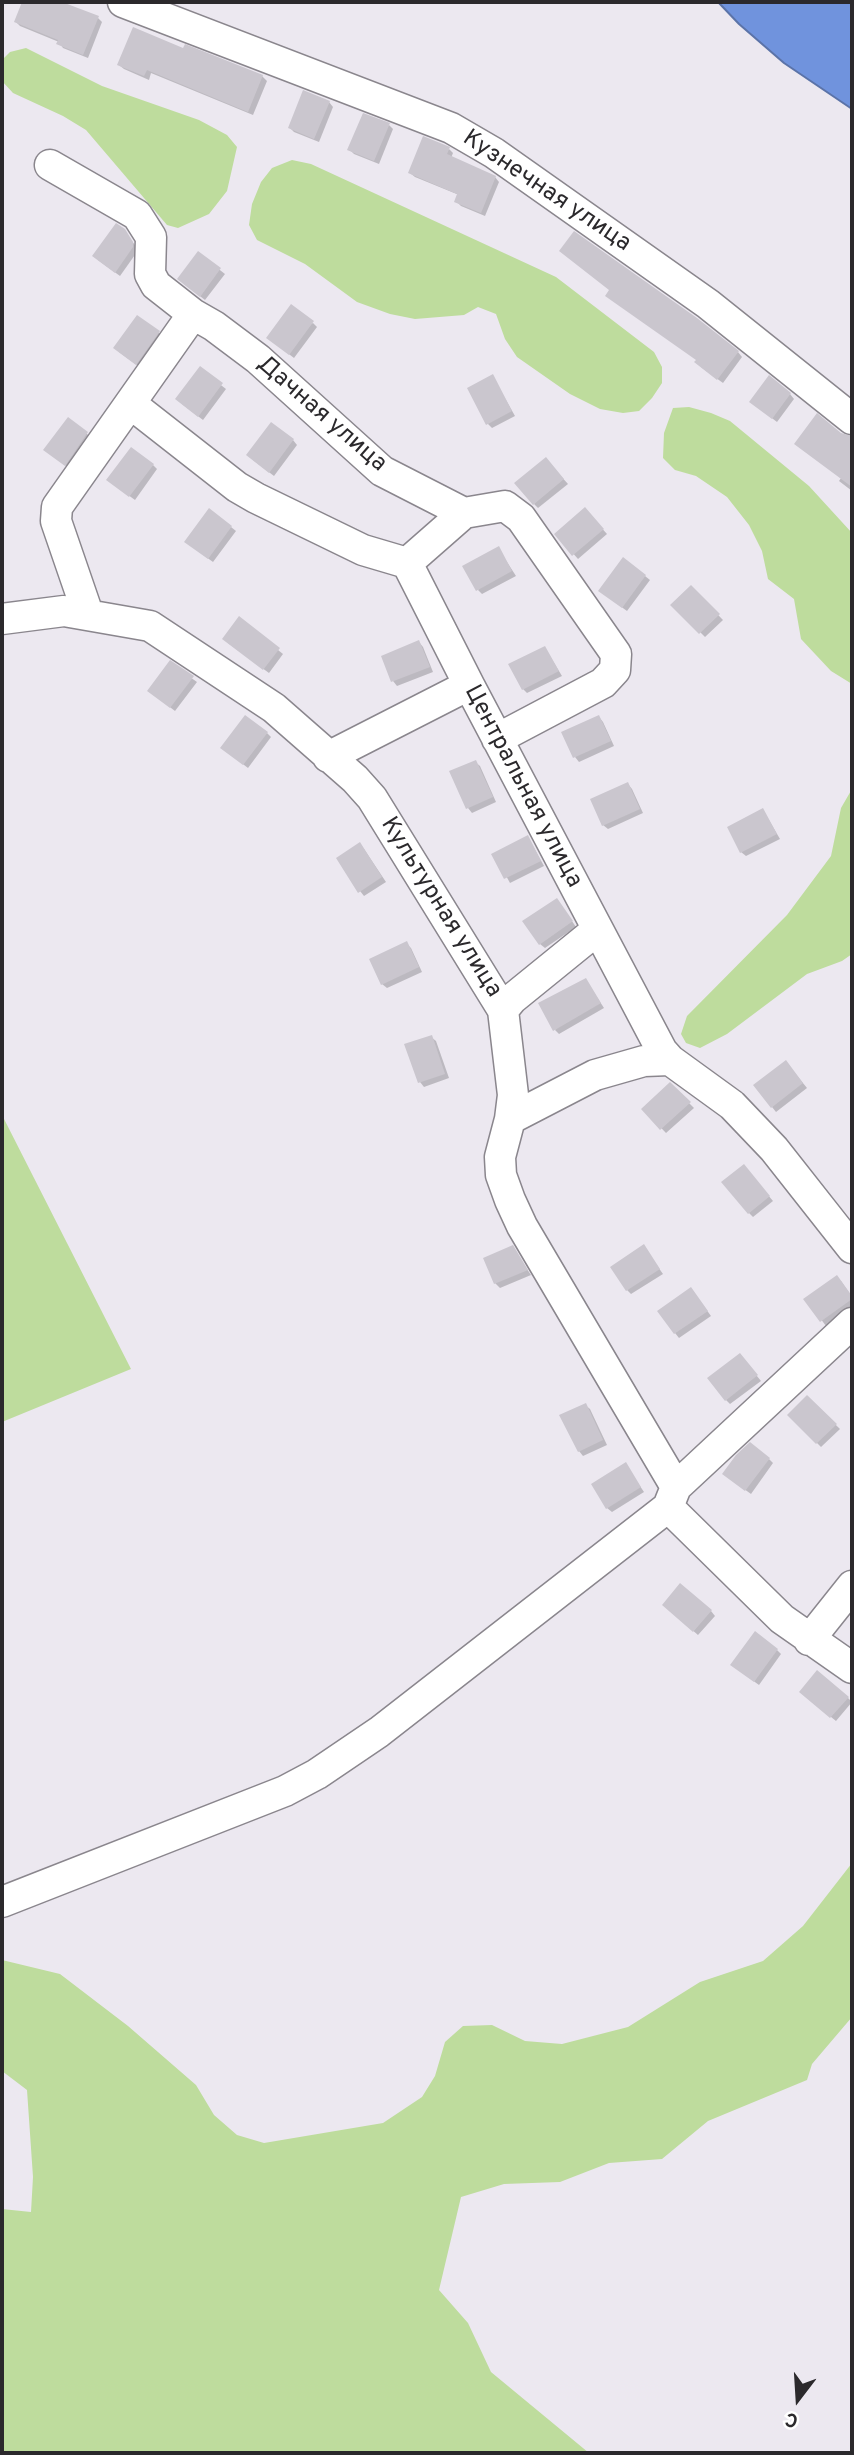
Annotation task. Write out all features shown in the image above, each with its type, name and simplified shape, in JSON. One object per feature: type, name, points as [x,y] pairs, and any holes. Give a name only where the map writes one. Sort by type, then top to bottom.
[{"type":"street","name":"Кузнечная улица","points":[[124,2],[452,128],[494,153],[708,304],[852,419]]},
{"type":"street","name":"Дачная улица","points":[[50,165],[137,215],[151,237],[150,274],[156,285],[258,359],[382,471],[464,513]]},
{"type":"street","points":[[88,614],[56,521],[57,507],[193,314]]},
{"type":"street","points":[[131,404],[247,493],[363,550],[407,563],[464,513],[505,506],[514,511],[616,654],[615,670],[603,683],[497,739]]},
{"type":"street","name":"Центральная улица","points":[[407,563],[468,685],[662,1051],[670,1060],[732,1105],[774,1149],[852,1248]]},
{"type":"street","name":"Культурная улица","points":[[2,619],[64,611],[150,626],[274,708],[355,779],[372,798],[503,1010],[513,1087],[510,1119],[500,1157],[501,1175],[529,1238],[672,1497],[782,1619],[852,1668]]},
{"type":"street","points":[[328,757],[468,685]]},
{"type":"street","points":[[503,1010],[512,999],[597,930]]},
{"type":"street","points":[[510,1119],[595,1075],[644,1061],[670,1060]]},
{"type":"street","points":[[2,1902],[285,1791],[317,1774],[379,1732],[672,1497],[852,1322]]},
{"type":"street","points":[[809,1640],[852,1586]]},
{"type":"green space","points":[[26,48],[102,86],[199,120],[227,135],[237,147],[227,191],[209,214],[178,228],[167,225],[86,130],[13,93],[2,81],[2,60],[10,52]]},
{"type":"green space","points":[[292,160],[311,164],[556,277],[654,352],[662,367],[662,383],[639,411],[623,413],[600,409],[570,394],[517,357],[505,339],[496,314],[478,307],[464,315],[415,319],[390,314],[357,302],[305,264],[257,240],[249,225],[252,204],[261,182],[272,168]]},
{"type":"green space","points":[[689,407],[730,421],[809,486],[852,533],[852,684],[831,671],[801,639],[794,599],[768,579],[762,551],[749,525],[727,497],[696,476],[675,470],[663,458],[664,433],[673,408]]},
{"type":"green space","points":[[852,789],[852,954],[842,961],[807,974],[727,1034],[700,1048],[686,1043],[681,1034],[687,1016],[787,915],[831,856],[841,808]]},
{"type":"green space","points":[[2,1115],[131,1369],[2,1422]]},
{"type":"green space","points":[[852,1863],[852,2017],[812,2064],[807,2080],[708,2121],[662,2159],[609,2163],[560,2182],[504,2184],[461,2197],[439,2290],[468,2323],[491,2372],[589,2453],[2,2453],[2,2209],[31,2212],[33,2177],[27,2090],[2,2071],[2,1960],[60,1974],[128,2026],[196,2085],[214,2115],[237,2135],[264,2143],[383,2123],[422,2097],[435,2076],[445,2042],[463,2026],[492,2025],[525,2041],[562,2044],[628,2027],[700,1982],[763,1961],[803,1926]]},
{"type":"water","points":[[718,2],[852,2],[852,109],[784,63]]},
{"type":"building","points":[[22,2],[62,2],[99,16],[83,55],[56,44],[58,40],[14,22]]},
{"type":"building","points":[[133,27],[183,48],[185,44],[263,75],[248,112],[147,70],[144,76],[117,65]]},
{"type":"building","points":[[303,90],[330,101],[314,139],[288,128]]},
{"type":"building","points":[[363,113],[390,123],[374,161],[347,150]]},
{"type":"building","points":[[423,136],[450,147],[447,154],[496,176],[481,213],[454,202],[457,194],[408,173]]},
{"type":"building","points":[[116,223],[125,229],[133,247],[115,273],[92,256]]},
{"type":"building","points":[[574,231],[739,351],[717,380],[694,362],[696,360],[605,296],[609,290],[559,251]]},
{"type":"building","points":[[198,251],[221,268],[200,297],[177,279]]},
{"type":"building","points":[[291,304],[314,321],[289,355],[266,338]]},
{"type":"building","points":[[137,315],[160,331],[136,365],[113,348]]},
{"type":"building","points":[[200,366],[223,383],[198,417],[175,399]]},
{"type":"building","points":[[493,374],[512,411],[486,425],[467,388]]},
{"type":"building","points":[[769,375],[791,393],[772,419],[749,402]]},
{"type":"building","points":[[817,413],[841,433],[852,436],[852,487],[794,444]]},
{"type":"building","points":[[68,417],[88,432],[65,466],[43,450]]},
{"type":"building","points":[[271,422],[294,439],[269,473],[246,455]]},
{"type":"building","points":[[131,447],[154,464],[129,497],[106,480]]},
{"type":"building","points":[[546,457],[564,479],[533,505],[514,483]]},
{"type":"building","points":[[585,507],[604,529],[572,556],[554,534]]},
{"type":"building","points":[[209,508],[232,526],[208,559],[184,542]]},
{"type":"building","points":[[499,546],[512,571],[476,591],[462,566]]},
{"type":"building","points":[[623,557],[646,575],[622,608],[598,591]]},
{"type":"building","points":[[691,585],[720,614],[699,634],[670,605]]},
{"type":"building","points":[[239,616],[280,648],[263,670],[222,639]]},
{"type":"building","points":[[419,640],[430,667],[391,682],[381,656]]},
{"type":"building","points":[[545,646],[559,671],[522,690],[508,664]]},
{"type":"building","points":[[170,660],[194,676],[170,708],[147,691]]},
{"type":"building","points":[[245,715],[268,732],[243,765],[220,748]]},
{"type":"building","points":[[599,715],[611,741],[573,758],[561,732]]},
{"type":"building","points":[[476,760],[493,797],[466,809],[449,771]]},
{"type":"building","points":[[628,782],[640,809],[602,826],[590,799]]},
{"type":"building","points":[[763,808],[777,834],[740,853],[727,827]]},
{"type":"building","points":[[528,835],[541,861],[504,879],[491,854]]},
{"type":"building","points":[[360,842],[382,877],[358,893],[336,858]]},
{"type":"building","points":[[557,898],[573,921],[539,945],[522,921]]},
{"type":"building","points":[[407,941],[419,967],[381,985],[369,959]]},
{"type":"building","points":[[586,978],[601,1003],[553,1031],[538,1003]]},
{"type":"building","points":[[432,1035],[445,1074],[418,1083],[404,1044]]},
{"type":"building","points":[[786,1060],[803,1083],[771,1108],[753,1085]]},
{"type":"building","points":[[670,1082],[691,1102],[660,1130],[641,1109]]},
{"type":"building","points":[[744,1164],[770,1196],[748,1214],[721,1182]]},
{"type":"building","points":[[644,1244],[660,1269],[626,1291],[610,1267]]},
{"type":"building","points":[[513,1245],[528,1270],[494,1284],[483,1258]]},
{"type":"building","points":[[837,1275],[852,1299],[820,1322],[803,1299]]},
{"type":"building","points":[[691,1287],[708,1311],[674,1334],[657,1311]]},
{"type":"building","points":[[740,1353],[758,1375],[725,1401],[707,1378]]},
{"type":"building","points":[[807,1395],[837,1424],[816,1444],[787,1415]]},
{"type":"building","points":[[586,1403],[603,1440],[578,1452],[559,1415]]},
{"type":"building","points":[[750,1442],[770,1458],[745,1491],[722,1474]]},
{"type":"building","points":[[626,1462],[641,1487],[606,1509],[591,1484]]},
{"type":"building","points":[[680,1583],[712,1610],[693,1632],[662,1605]]},
{"type":"building","points":[[755,1631],[778,1649],[754,1682],[730,1665]]},
{"type":"building","points":[[817,1670],[849,1697],[830,1718],[799,1692]]}]
